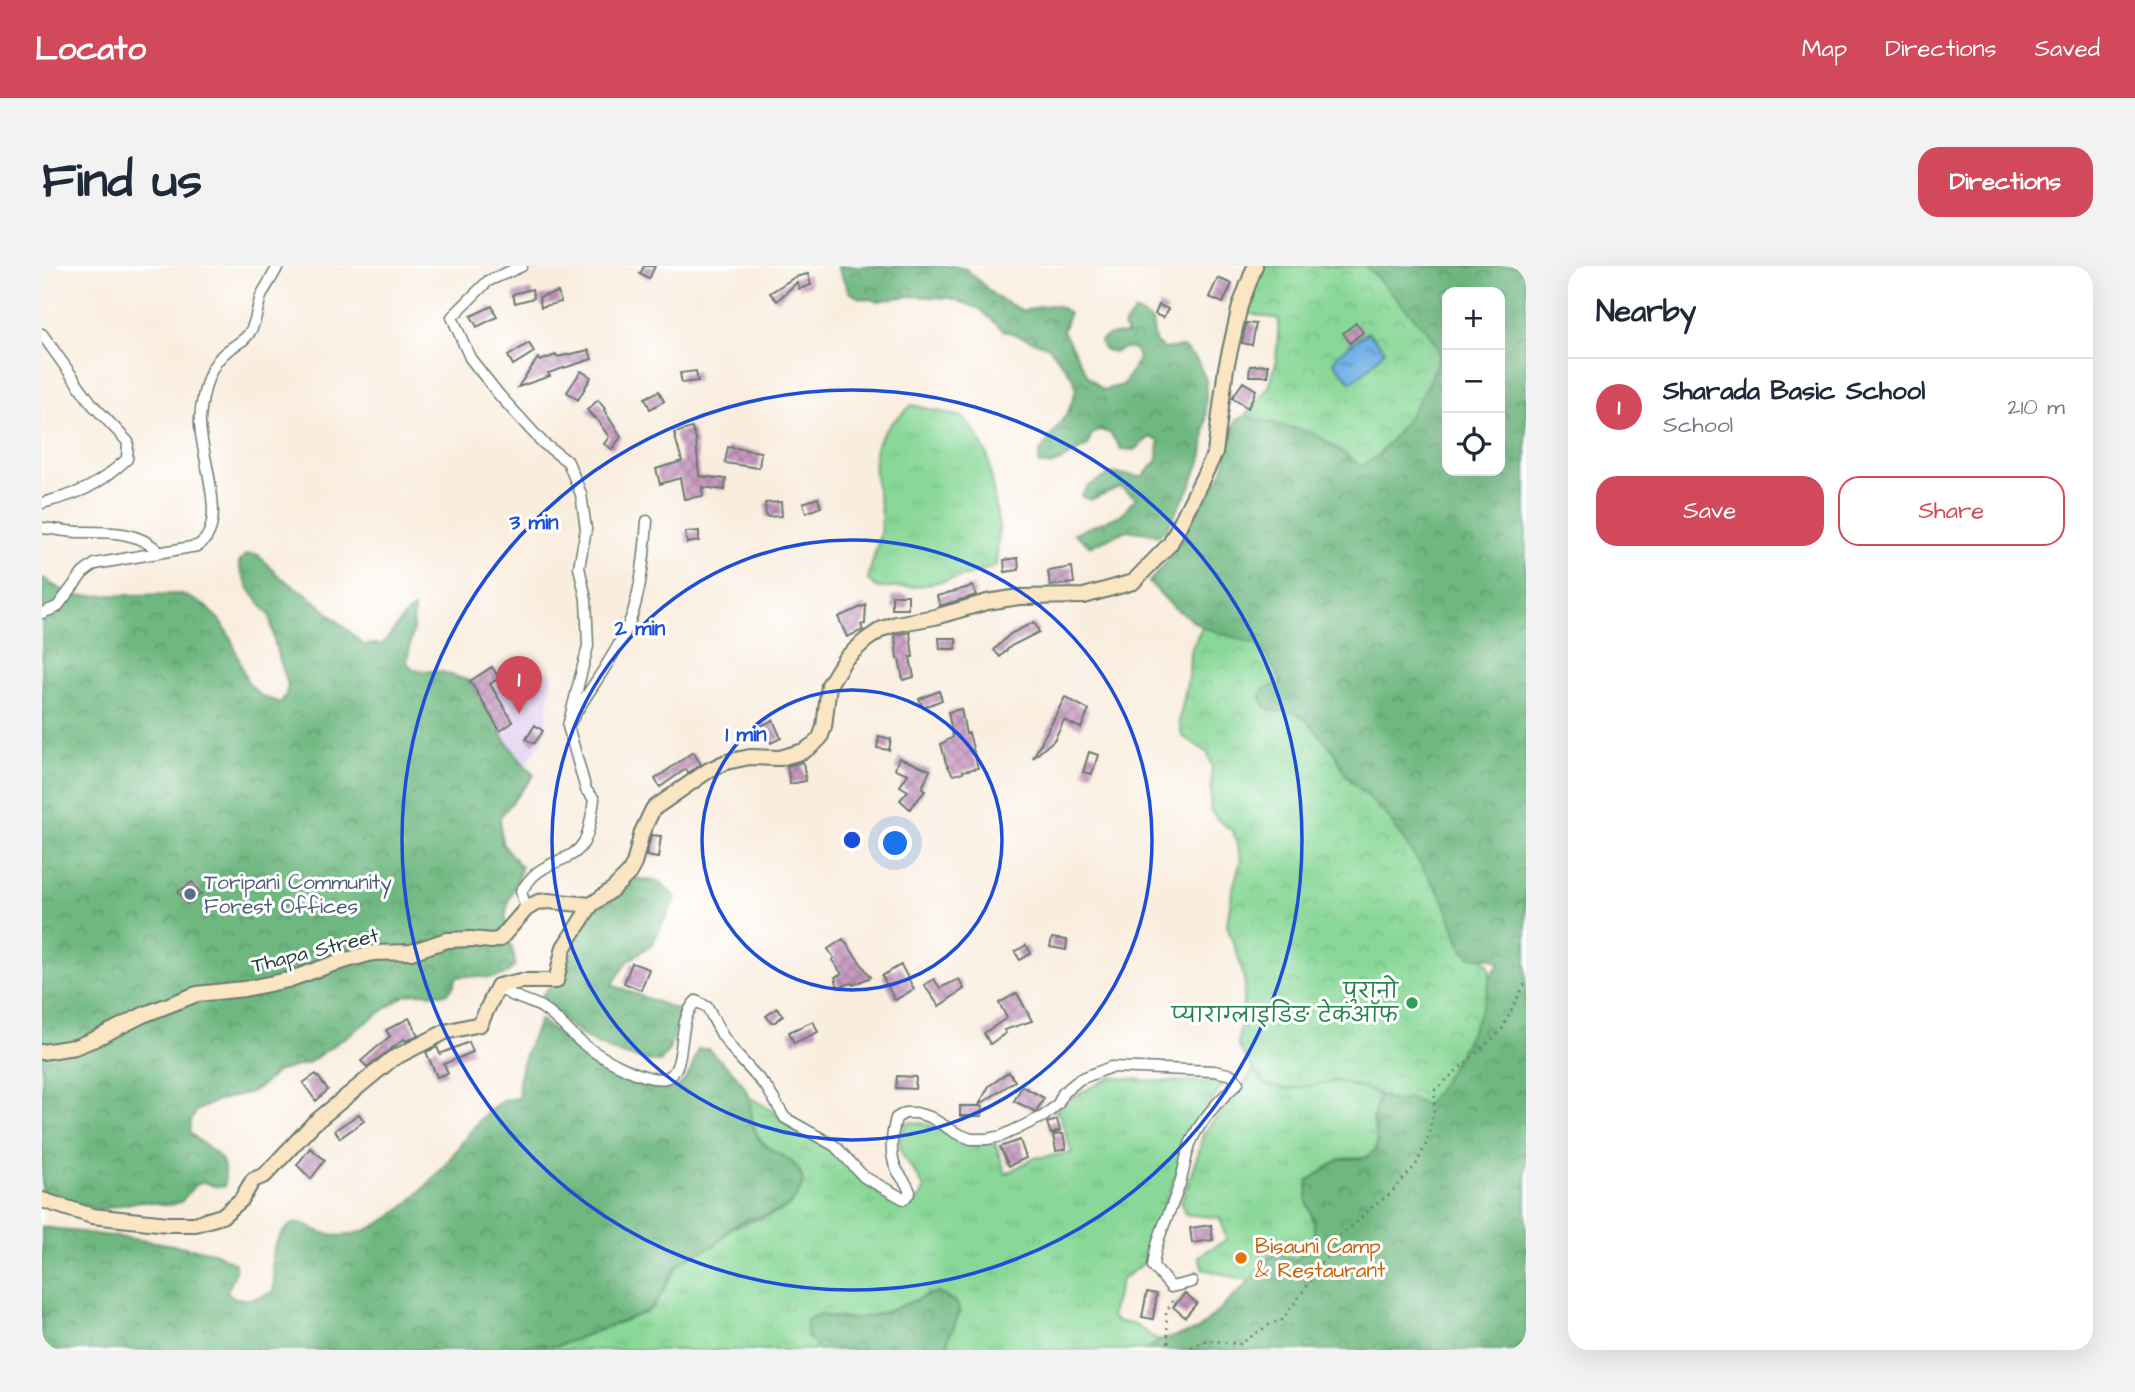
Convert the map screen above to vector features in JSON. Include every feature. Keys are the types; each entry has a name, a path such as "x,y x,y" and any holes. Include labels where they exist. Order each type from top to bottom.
{"street":[{"path":"42,613 57,607 83,573 95,564 197,546 211,533 213,515 209,474 200,435 206,387 221,356 244,340 251,330 263,292 278,266"},
{"path":"522,266 488,281 452,317 470,358 543,443 568,462 581,494 586,529 579,567 586,599 588,646 568,726 586,790 594,799 590,826 584,842 573,855 545,867 530,878 521,891 526,909 538,902 548,901 591,905"},
{"path":"498,986 521,981 555,981 564,947 591,905 629,873 648,817 662,802 709,770 726,762 750,757 780,758 804,751 814,744 820,738 824,727 826,698 835,673 845,659 882,629 936,617 987,601 1019,597 1084,596 1133,582 1170,544 1215,453 1226,368 1240,306 1255,266"},
{"path":"42,334 93,404 128,442 127,459 97,484 42,503"},
{"path":"568,726 628,627 636,601 647,521"},
{"path":"42,528 116,532 150,543 159,552"},
{"name":"Thapa Street","path":"42,1052 75,1047 197,994 244,989 288,980 372,953 411,952 447,940 492,942 500,939 526,909"},
{"path":"42,1200 92,1216 168,1224 195,1224 222,1216 241,1200 253,1180 265,1175 313,1124 392,1059 444,1032 480,1024 498,986"},
{"path":"498,986 508,995 541,1007 601,1057 650,1079 663,1079 672,1075 679,1064 682,1037 690,1007 696,1001 707,1007 722,1035 767,1088 785,1118 835,1146 864,1177 904,1199 910,1192 907,1182 897,1170 892,1152 896,1118 905,1113 930,1117 971,1139 987,1139 1002,1136 1044,1116 1058,1104 1063,1093 1080,1079 1111,1067 1214,1071 1232,1075 1238,1083 1205,1118 1191,1143 1178,1191 1155,1246 1153,1266 1171,1287 1192,1282"}],"path":[{"path":"1185,1350 1207,1340 1240,1344 1270,1324 1282,1320 1307,1286 1319,1264 1332,1253 1337,1237 1388,1196 1416,1165 1427,1142 1434,1110 1434,1090 1500,1031 1526,981"},
{"path":"1169,1350 1166,1313 1178,1285"}],"shaded area":[{"path":"492,667 553,673 544,738 525,766 470,681"}],"green space":[{"path":"837,266 953,266 966,269 996,297 1023,311 1048,305 1064,309 1069,314 1063,331 1088,376 1103,390 1123,385 1139,359 1135,349 1124,348 1115,352 1105,350 1100,341 1109,335 1128,334 1123,327 1135,311 1152,321 1155,342 1163,349 1183,347 1197,360 1206,380 1203,455 1189,489 1167,527 1159,535 1127,530 1090,546 1074,533 1121,515 1136,498 1120,487 1090,500 1081,496 1087,487 1112,473 1142,477 1158,460 1159,441 1150,437 1134,450 1121,449 1110,433 1100,430 1091,435 1088,446 1051,466 1039,464 1039,454 1069,410 1076,390 1074,379 1049,347 1003,330 980,309 951,298 908,296 878,301 858,297 849,292"},
{"path":"1262,266 1366,266 1428,332 1439,351 1431,377 1407,419 1380,453 1362,466 1316,434 1245,416 1269,387 1276,363 1279,319 1241,312"},
{"path":"1366,266 1526,266 1526,1350 1147,1350 1159,1341 1198,1330 1250,1281 1269,1258 1278,1253 1296,1261 1314,1240 1314,1222 1307,1201 1308,1181 1340,1159 1365,1158 1376,1150 1373,1118 1379,1096 1398,1102 1500,963 1492,958 1471,957 1463,951 1443,899 1347,777 1333,750 1306,720 1296,713 1266,708 1261,698 1263,689 1282,683 1172,606 1149,582 1170,558 1221,474 1236,420 1245,416 1316,434 1352,461 1379,455 1417,403 1434,371 1427,332"},
{"path":"912,405 962,417 976,433 988,457 999,528 996,566 970,575 915,587 878,588 868,580 881,522 874,461 876,450 884,432"},
{"path":"257,554 279,576 313,599 364,645 383,644 406,614 414,609 407,662 413,670 442,672 470,681 507,742 534,775 500,817 502,843 521,867 506,915 515,965 509,972 495,977 457,977 446,994 414,993 404,996 308,1063 276,1072 251,1092 216,1101 196,1111 190,1132 221,1159 225,1175 224,1187 204,1182 194,1186 181,1202 171,1205 140,1201 98,1210 42,1193 42,577 78,596 182,594 200,603 222,623 247,681 261,696 280,703 286,695 288,685 275,645 270,616 251,592 239,563 245,555"},
{"path":"1202,627 1261,646 1282,683 1263,689 1261,698 1266,708 1296,713 1306,720 1333,750 1347,777 1388,817 1443,899 1463,951 1471,957 1486,961 1490,975 1486,996 1476,1020 1449,1071 1426,1105 1407,1098 1398,1102 1367,1089 1336,1081 1289,1089 1267,1085 1253,1070 1238,1045 1245,984 1227,925 1241,860 1233,831 1210,810 1212,765 1207,752 1182,736 1179,721 1189,674 1190,651"},
{"path":"628,877 660,882 676,898 652,944 627,962 612,985 681,1011 669,1050 660,1062 612,1051 594,1042 574,1030 539,999 567,965 590,914"},
{"path":"540,1019 592,1064 614,1075 664,1090 672,1089 683,1082 698,1049 708,1049 732,1071 746,1090 756,1135 800,1172 802,1184 793,1201 777,1211 740,1223 731,1228 716,1244 687,1258 677,1267 657,1301 646,1312 557,1346 525,1345 511,1350 42,1350 42,1227 214,1252 235,1263 235,1273 227,1293 244,1299 273,1292 273,1251 288,1227 300,1224 339,1236 375,1226 395,1214 422,1190 494,1107 503,1101 519,1098 521,1067"},
{"path":"1253,1070 1267,1085 1290,1089 1336,1081 1367,1089 1379,1096 1373,1118 1376,1150 1365,1158 1340,1159 1308,1181 1307,1201 1314,1222 1314,1240 1296,1261 1278,1253 1269,1258 1250,1281 1203,1269 1199,1256 1226,1240 1220,1218 1185,1214 1181,1202 1203,1133 1236,1095"},
{"path":"1111,1077 1153,1081 1225,1082 1187,1138 1147,1261 1121,1280 1111,1316 1116,1321 1135,1325 1159,1341 1147,1350 956,1350 947,1342 956,1322 928,1294 899,1308 859,1319 829,1317 814,1350 511,1350 525,1345 557,1346 646,1312 654,1306 684,1260 719,1242 731,1228 781,1211 790,1205 791,1161 758,1137 749,1097 839,1155 879,1194 908,1206 921,1197 924,1189 901,1151 901,1133 907,1122 923,1123 972,1145 995,1143 1006,1174 1034,1158 1072,1153 1059,1114 1054,1112 1069,1099"},
{"path":"938,1293 956,1302 960,1312 947,1342 956,1350 814,1350 816,1344 807,1337 807,1320 819,1314 840,1318 871,1316"}],"water":[{"path":"1368,332 1385,350 1367,370 1351,382 1334,363 1338,354"}],"building":[{"path":"644,266 655,266 649,279 640,274"},
{"path":"808,274 811,285 799,289 797,282 777,301 770,293 795,277"},
{"path":"1218,278 1232,284 1223,303 1209,297"},
{"path":"532,289 534,298 515,303 513,294"},
{"path":"558,292 561,302 541,307 539,297"},
{"path":"1159,305 1168,309 1163,318 1155,314"},
{"path":"492,306 497,317 477,327 471,316"},
{"path":"1246,323 1256,324 1252,345 1242,343"},
{"path":"1356,323 1363,332 1350,343 1343,333"},
{"path":"529,343 534,352 513,365 508,356"},
{"path":"589,350 592,359 548,373 550,376 518,387 538,358 540,361 556,355 557,357"},
{"path":"1268,365 1268,376 1249,376 1250,366"},
{"path":"581,371 591,377 578,400 567,392"},
{"path":"696,371 698,381 682,383 680,373"},
{"path":"1243,382 1256,390 1248,408 1232,398"},
{"path":"659,391 664,401 650,409 645,398"},
{"path":"598,400 621,437 612,449 604,444 609,437 587,410"},
{"path":"692,428 696,440 699,476 726,479 725,490 702,487 703,496 684,499 680,478 660,484 656,469 682,461 674,433"},
{"path":"728,447 761,452 759,468 725,463"},
{"path":"818,498 821,507 806,513 803,503"},
{"path":"781,502 782,516 766,517 765,503"},
{"path":"699,531 699,541 687,543 685,532"},
{"path":"1018,558 1019,570 1005,572 1004,560"},
{"path":"1072,567 1074,583 1050,586 1048,571"},
{"path":"973,586 976,595 940,606 937,596"},
{"path":"892,595 908,595 908,609 892,609"},
{"path":"866,605 865,624 861,625 863,630 847,637 838,617"},
{"path":"1034,622 1039,632 1011,646 1000,657 994,650 1010,634"},
{"path":"910,632 913,657 910,657 914,677 903,680 897,659 895,635"},
{"path":"939,638 956,638 956,649 940,649"},
{"path":"492,667 499,678 490,684 513,722 500,731 470,681"},
{"path":"939,691 942,700 923,708 919,699"},
{"path":"1065,697 1089,710 1081,728 1064,720 1054,740 1033,758"},
{"path":"961,709 966,734 969,733 978,768 953,775 946,763 941,744 953,737 948,712"},
{"path":"773,720 781,738 771,743 762,725"},
{"path":"535,725 543,731 534,744 526,739"},
{"path":"879,736 891,739 889,750 877,748"},
{"path":"693,752 701,764 688,773 686,769 660,787 655,779"},
{"path":"1089,752 1098,755 1092,774 1083,772"},
{"path":"899,758 930,770 922,788 925,791 910,809 900,800 908,791 900,786 908,774 895,769"},
{"path":"803,762 806,781 790,784 787,766"},
{"path":"651,835 661,836 658,858 646,856"},
{"path":"192,882 201,894 187,904 178,892"},
{"path":"1052,938 1067,940 1066,950 1050,947"},
{"path":"843,939 871,977 853,985 852,983 838,987 835,977 842,974 828,949"},
{"path":"1026,945 1031,953 1020,960 1015,952"},
{"path":"632,963 649,969 641,990 624,983"},
{"path":"901,965 914,989 895,1000 882,976"},
{"path":"934,979 940,988 959,979 964,989 939,1006 924,985"},
{"path":"1017,993 1032,1021 1004,1030 1006,1033 990,1044 984,1033 1007,1018 999,1003"},
{"path":"777,1008 783,1016 771,1022 766,1016"},
{"path":"409,1018 418,1035 406,1041 404,1039 367,1067 361,1061 390,1036 386,1030"},
{"path":"813,1021 818,1032 794,1043 789,1032"},
{"path":"469,1042 473,1052 444,1064 448,1073 437,1077 426,1052 437,1047 440,1054"},
{"path":"1009,1072 1015,1081 979,1105 989,1086"},
{"path":"316,1074 328,1090 316,1101 303,1083"},
{"path":"897,1076 916,1077 915,1089 896,1088"},
{"path":"1022,1086 1044,1098 1036,1112 1014,1101"},
{"path":"960,1106 982,1106 982,1116 960,1116"},
{"path":"359,1114 364,1121 340,1138 335,1130"},
{"path":"1057,1120 1060,1131 1051,1134 1047,1123"},
{"path":"1063,1134 1066,1149 1056,1151 1053,1135"},
{"path":"1020,1140 1026,1158 1009,1166 1000,1147"},
{"path":"310,1148 325,1160 311,1179 297,1165"},
{"path":"1211,1225 1213,1240 1192,1243 1190,1228"},
{"path":"1147,1292 1157,1294 1153,1319 1142,1317"},
{"path":"1185,1293 1197,1303 1185,1317 1173,1307"}],"place":[{"name":"Sharada Basic School","path":"519,714"},
{"name":"Toripani Community Forest Offices","path":"190,894"},
{"name":"पुरानो प्याराग्लाइडिङ टेकऑफ","path":"1412,1003"},
{"name":"Bisauni Camp & Restaurant","path":"1241,1258"}]}
